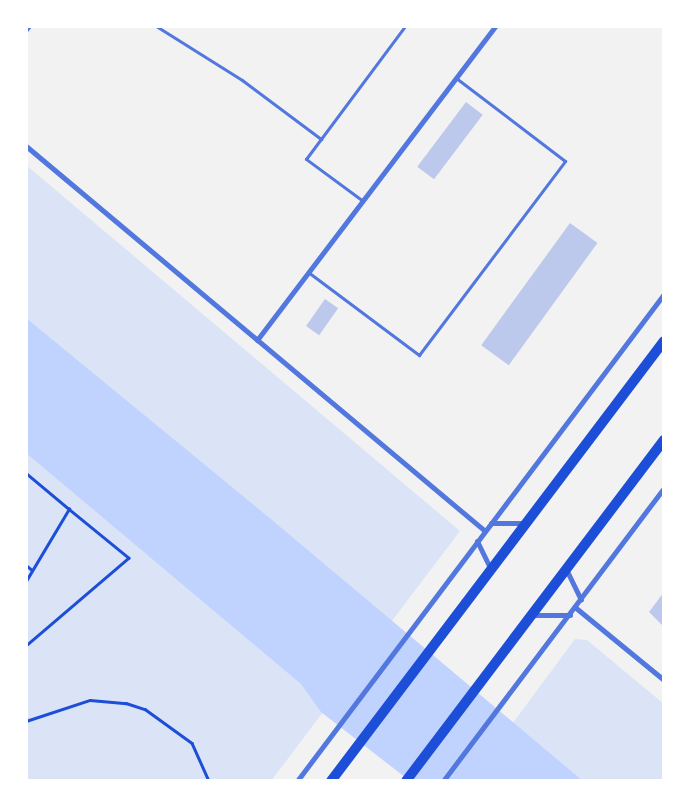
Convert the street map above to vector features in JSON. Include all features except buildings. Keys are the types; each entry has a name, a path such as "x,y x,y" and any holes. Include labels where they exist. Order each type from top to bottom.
{"main road":[{"path":"331,781 664,341"},
{"path":"406,781 664,440"}],"street":[{"path":"257,340 495,26"},
{"path":"26,146 485,531"},
{"path":"297,781 664,294"},
{"path":"443,781 576,608 664,488"},
{"path":"492,523 526,523"},
{"path":"478,541 491,570"},
{"path":"566,569 581,600"},
{"path":"576,608 664,680"},
{"path":"531,615 570,615"}],"lane":[{"path":"26,31 30,26"},
{"path":"156,26 242,80 321,139"},
{"path":"363,201 306,159 405,26"},
{"path":"308,272 419,355 565,161 456,78"}],"path":[{"path":"26,473 129,558 26,646"},
{"path":"26,581 69,509"},
{"path":"26,565 32,570"},
{"path":"26,721 90,700 126,703 152,714 192,743 209,781"}],"shaded area":[{"path":"26,165 460,531 271,781 26,781"},
{"path":"575,639 587,640 664,704 664,781 470,781"}],"water":[{"path":"26,318 272,520 583,781 410,781 321,712 301,684 26,453"}]}
